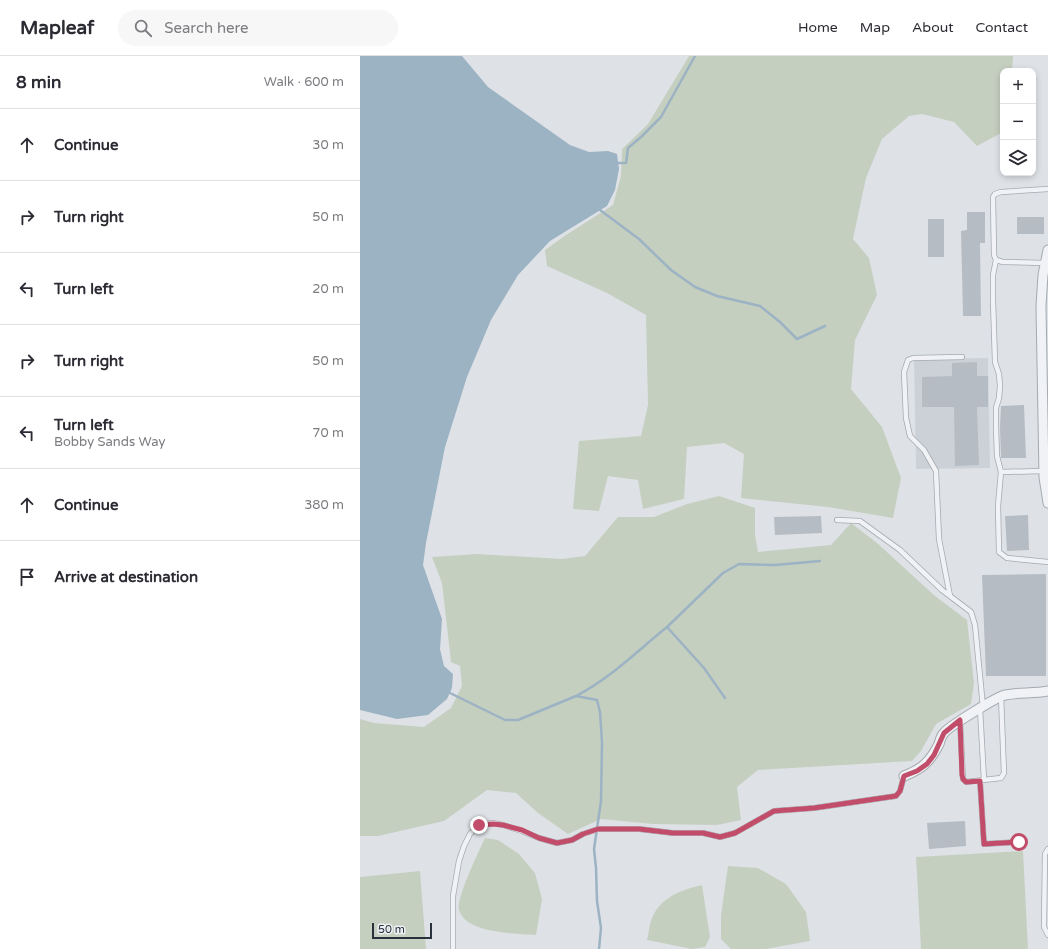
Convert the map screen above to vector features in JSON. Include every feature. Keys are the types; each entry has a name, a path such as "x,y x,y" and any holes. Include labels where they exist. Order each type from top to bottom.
{"street":[{"path":"1048,250 1045,263 1041,306 1044,471 1045,491 1048,503"},
{"path":"904,776 917,771 927,764 934,755 944,733 960,720 1001,696 1048,691"}],"lane":[{"path":"1048,189 1001,192 995,194 993,198 994,255 996,260 993,275 995,362 999,374 1000,386 1000,398 996,408 996,456 1001,472 998,506 999,552 1007,558 1048,562"},
{"path":"996,260 1003,262 1045,263"},
{"path":"950,596 939,539 936,471 924,450 910,436 906,418 904,372 908,360 913,358 962,357"},
{"path":"1001,472 1044,471"},
{"path":"837,520 860,521 900,550 950,596 971,612 975,626 981,708 984,844 1019,842"},
{"path":"960,720 963,779 966,782 1001,778 1004,773 1001,696"},
{"path":"453,949 453,896 459,861 470,834 479,825 503,825 522,830 539,838 557,843 572,840 583,834 598,829 639,829 673,833 703,833 720,837 735,833 774,811 814,808 896,796 900,791 904,776"},
{"path":"1048,848 1044,854 1044,927 1046,934 1048,935"}],"shaded area":[{"path":"988,358 990,468 916,469 914,359"}],"green space":[{"path":"689,56 1013,56 1012,68 1000,68 1000,134 977,146 954,122 922,114 909,116 882,139 866,178 853,239 869,258 877,295 855,340 851,389 882,427 901,478 893,518 828,507 741,498 744,454 724,443 687,447 684,499 643,509 638,480 608,476 599,511 573,509 579,441 641,436 648,405 646,315 607,293 547,266 545,250 613,205 621,176 622,149 648,124"},
{"path":"719,496 755,508 755,535 758,552 831,545 851,523 877,543 935,596 967,620 974,683 971,704 936,724 921,751 912,761 758,770 737,787 741,820 717,825 653,824 601,819 568,834 538,813 516,793 487,790 444,821 378,836 360,836 360,719 374,723 424,727 451,708 462,686 460,666 451,662 442,583 432,557 477,554 562,559 585,556 618,517 654,517 687,504"},
{"path":"485,838 498,840 519,854 535,873 542,899 536,935 493,931 471,924 463,918 459,910 459,904 464,885"},
{"path":"1023,851 1028,949 921,949 916,857"},
{"path":"728,866 758,868 786,884 806,912 810,941 766,949 731,949 721,939 721,915"},
{"path":"420,871 426,949 360,949 360,877"},
{"path":"702,885 710,937 705,947 692,949 647,940 652,918 666,900 679,892"}],"water":[{"path":"360,56 462,56 488,87 570,145 589,152 608,151 617,154 619,169 615,190 607,206 550,241 518,275 491,320 467,377 445,447 423,565 442,619 440,649 444,666 453,674 452,688 447,699 428,715 397,719 360,710"}],"building":[{"path":"967,212 985,212 985,243 980,243 981,316 963,316 961,231 967,230"},
{"path":"1017,217 1044,217 1044,234 1017,234"},
{"path":"928,219 944,219 944,257 928,257"},
{"path":"977,362 977,376 988,376 988,407 977,407 979,465 955,466 954,407 922,407 922,377 952,376 952,363"},
{"path":"1024,405 1026,458 1001,458 1001,406"},
{"path":"1028,515 1029,550 1007,551 1005,516"},
{"path":"821,516 822,533 775,535 774,517"},
{"path":"1046,574 1046,676 986,676 982,575"},
{"path":"965,821 966,846 929,849 927,823"}],"waterway":[{"path":"618,163 626,163 628,148 661,117 695,56"},
{"path":"600,210 639,239 671,270 695,287 717,296 760,306 780,322 797,339 825,326"},
{"path":"667,627 723,573 739,564 775,565 820,561"},
{"path":"576,696 612,673 667,627 704,668 725,698"},
{"path":"450,693 505,720 518,720 576,696 597,700 600,712 602,743 601,801 594,849 597,901 601,928 599,949"}],"route":[{"path":"479,825 503,825 522,830 539,838 557,843 572,840 583,834 598,829 617,828 673,833 703,833 720,837 735,833 774,811 814,808 896,796 900,791 904,776 917,771 927,764 934,755 944,733 960,720 962,775 966,782 980,781 984,844 1019,842"}]}
